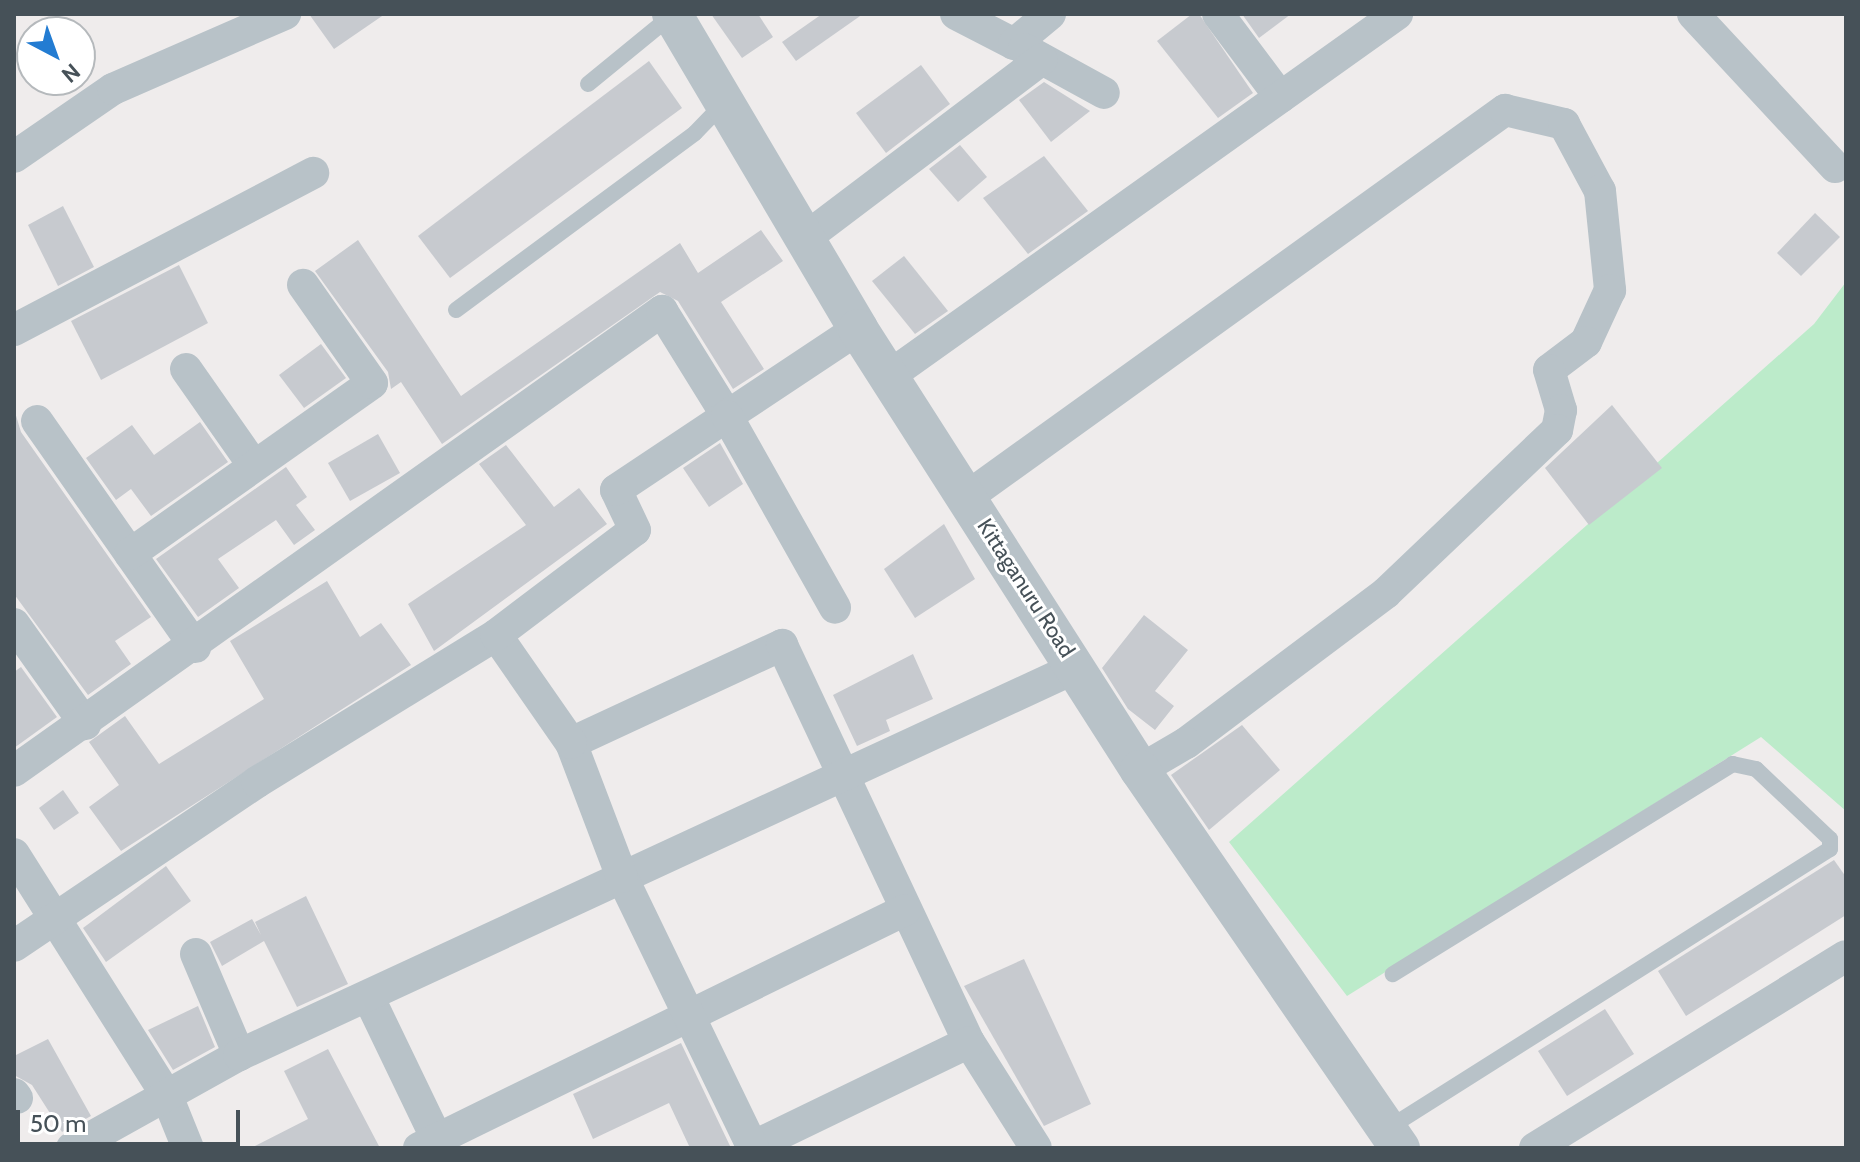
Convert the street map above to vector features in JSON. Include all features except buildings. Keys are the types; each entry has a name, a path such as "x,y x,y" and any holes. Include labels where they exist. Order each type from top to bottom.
{"street":[{"path":"14,157 113,89 285,14"},
{"name":"Kittaganuru Road","path":"672,14 858,329 1077,667 1140,770 1394,1138"},
{"path":"956,14 1104,93"},
{"path":"1014,44 1050,14"},
{"path":"1218,14 1280,97"},
{"path":"889,376 1397,14"},
{"path":"1693,14 1835,167"},
{"path":"804,239 1042,59"},
{"path":"967,497 1505,110 1564,124 1600,191 1610,290 1586,342 1549,370 1561,410 1557,430 1386,593 1186,743 1140,770"},
{"path":"14,330 313,173"},
{"path":"130,554 372,383 303,285"},
{"path":"14,771 195,647 662,311 727,416 835,608"},
{"path":"14,946 257,782 496,635 635,530 616,490 858,329"},
{"path":"186,369 254,466"},
{"path":"37,421 195,647"},
{"path":"14,624 85,724"},
{"path":"496,635 571,743 622,877 752,1148 969,1042"},
{"path":"571,743 782,645 839,775 969,1042 1036,1148"},
{"path":"72,1148 239,1055 1077,667"},
{"path":"14,854 167,1096 188,1148"},
{"path":"368,996 432,1145 905,910"},
{"path":"196,954 239,1055"},
{"path":"1535,1148 1846,956"}],"lane":[{"path":"588,84 672,14"},
{"path":"456,310 695,133 724,103"},
{"path":"1393,974 1733,764 1756,769 1830,839 1830,849 1394,1138"}],"green space":[{"path":"1846,282 1846,811 1761,737 1347,996 1229,842 1814,324"}]}
